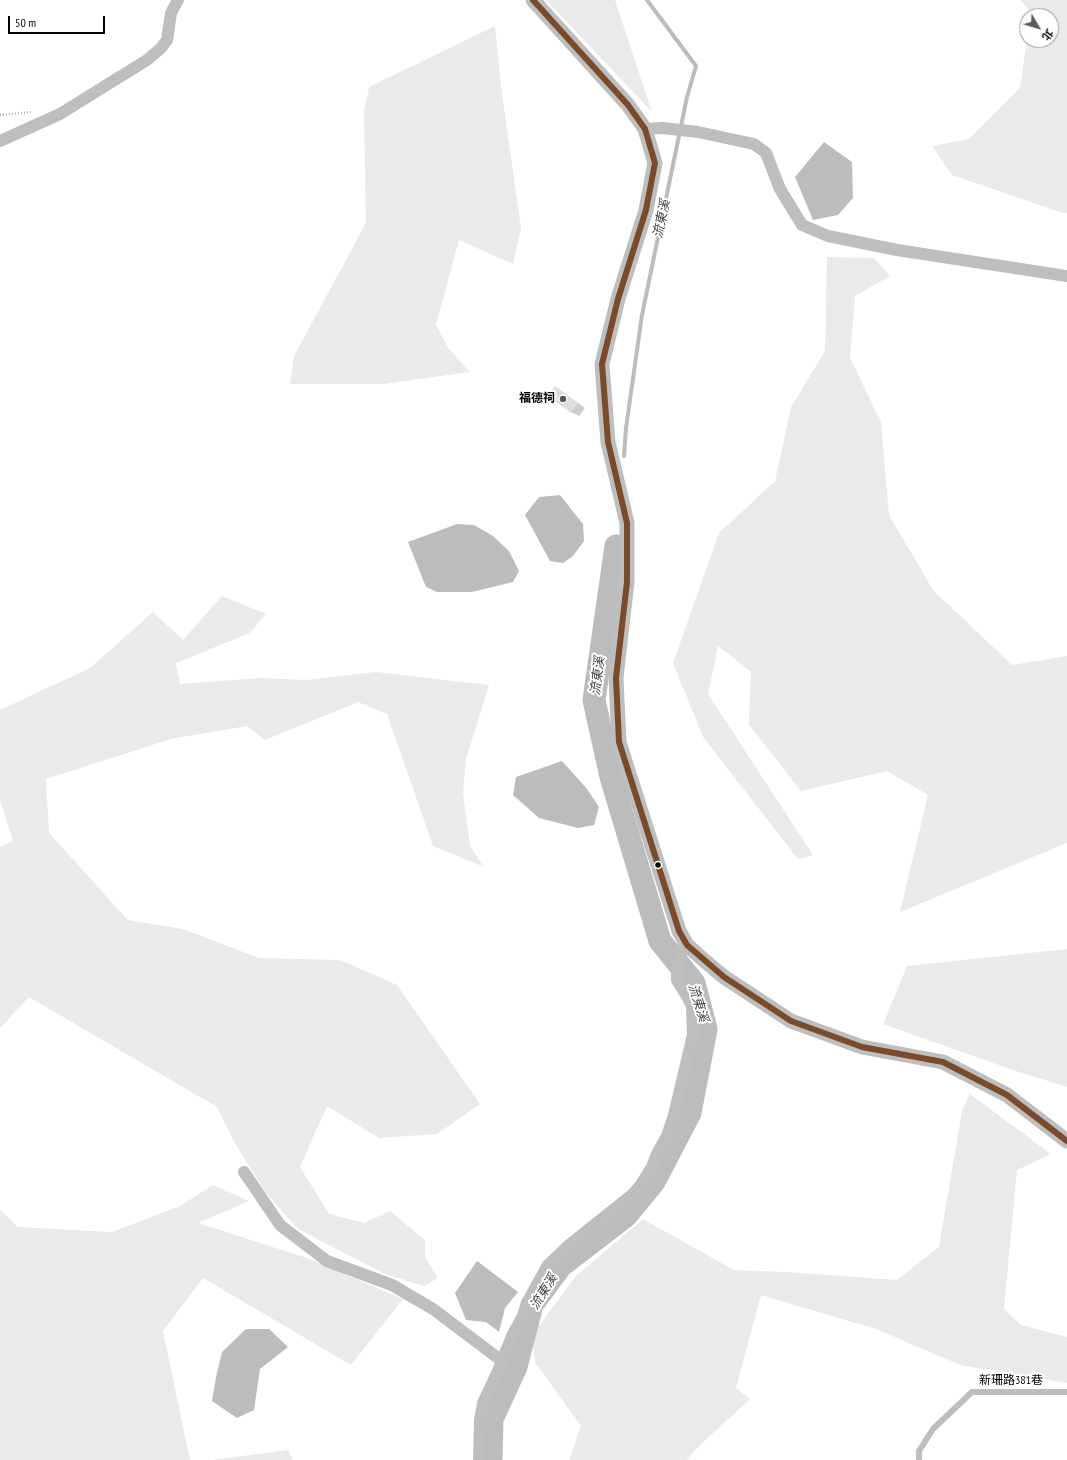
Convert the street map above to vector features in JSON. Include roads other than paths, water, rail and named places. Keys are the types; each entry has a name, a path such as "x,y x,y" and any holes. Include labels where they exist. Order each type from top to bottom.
{"street":[{"path":"0,141 60,114 147,60 161,48 167,40 171,13 178,0"},
{"path":"479,1460 480,1420 483,1403 512,1336 523,1316 527,1303 548,1265 568,1246 632,1196 652,1167 667,1136 674,1115 693,1035 692,1006 677,980 677,970 684,949 619,742 617,713 616,678 627,582 627,523 608,442 602,364 618,299 646,210 655,163 645,129 628,105 533,0"},
{"path":"645,129 663,128 698,132 754,144 766,154 780,189 802,225 828,236 897,250 1067,276"},
{"path":"684,949 706,962 724,976 791,1021 862,1047 943,1062 1007,1095 1067,1141"},
{"path":"244,1172 280,1226 327,1261 392,1285 433,1309 502,1361"}],"lane":[{"name":"新珊路381巷","path":"919,1460 919,1451 933,1429 972,1392 1067,1392"}],"waterway":[{"name":"流東溪","path":"624,456 626,428 642,315 687,97 696,66 647,0"},
{"name":"流東溪","path":"491,1460 492,1419 516,1367 532,1305 561,1266 626,1216 654,1182 690,1113 706,1029 694,983 660,941 611,777 594,700 616,546"}],"place":[{"name":"福德祠","path":"563,399"}]}
